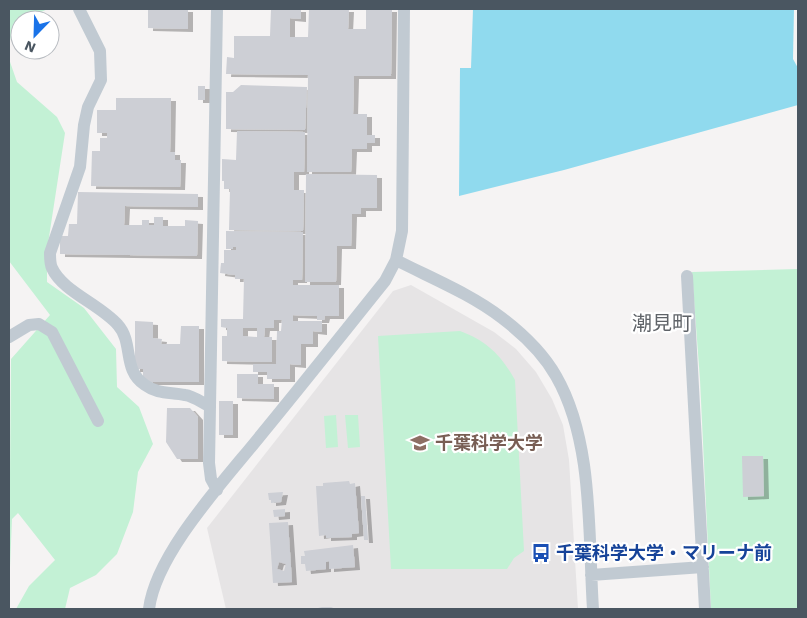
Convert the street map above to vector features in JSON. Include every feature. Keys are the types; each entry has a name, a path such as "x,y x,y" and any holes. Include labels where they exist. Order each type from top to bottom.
{"street":[{"path":"79,9 100,51 102,80 88,107 84,125 80,167 50,253 52,268 62,282 100,308 119,325 127,339 132,373 145,386 164,394 186,395 209,406"},
{"path":"217,9 209,406 209,463 211,478 217,490"},
{"path":"148,609 155,582 167,556 217,490 385,281 396,260 402,231 404,9"},
{"path":"396,260 502,317 533,344 556,376 577,425 583,459 593,609"},
{"path":"686,276 705,609"},
{"path":"9,337 29,325 39,324 52,332 98,420"},
{"path":"591,575 702,567"}],"shaded area":[{"name":"千葉科学大学","path":"411,285 494,332 516,349 536,372 552,399 563,425 569,460 578,609 226,609 207,528 393,291"}],"green space":[{"path":"9,9 48,9 10,10 9,44"},
{"path":"9,59 17,82 57,117 65,133 47,250 47,282 84,308 116,349 117,387 139,407 153,444 138,472 133,512 117,554 96,575 70,588 65,609 16,609 29,586 55,560 18,513 12,519 9,591 11,359 50,315 9,261"},
{"path":"798,269 798,609 711,609 700,380 692,272"},
{"path":"460,331 486,344 499,356 515,380 524,551 514,558 507,569 391,569 378,336"},
{"path":"336,415 338,447 326,448 324,416"},
{"path":"345,415 358,415 360,447 348,448"}],"water":[{"path":"473,9 798,9 798,105 564,170 459,196 460,68 471,68"}],"pier":[{"path":"794,9 798,9 798,68 793,59"}],"building":[{"path":"148,9 188,9 188,29 148,28"},
{"path":"271,9 301,9 301,19 290,18 290,37 308,37 309,9 349,9 348,29 366,29 366,9 392,9 391,76 354,76 353,114 367,114 367,135 375,135 375,143 367,143 367,149 352,149 351,172 307,172 308,75 226,74 227,57 234,58 234,36 270,36"},
{"path":"241,85 307,87 305,130 226,129 226,92 233,92"},
{"path":"198,86 205,86 205,100 198,100"},
{"path":"116,98 171,98 170,152 175,152 175,160 181,160 180,187 91,186 92,151 100,151 100,138 107,138 107,133 97,133 97,110 116,110"},
{"path":"237,131 305,132 304,172 294,172 294,190 304,190 303,231 229,230 230,189 224,189 222,159 236,160"},
{"path":"306,174 377,175 377,208 361,208 361,214 352,214 351,246 337,246 336,282 305,282"},
{"path":"78,192 198,194 198,207 125,206 124,225 142,225 142,220 149,220 149,225 154,225 154,217 163,217 163,226 185,226 185,220 198,221 197,256 60,254 60,236 68,236 69,224 77,224"},
{"path":"226,231 303,232 302,280 293,280 293,285 339,285 339,316 325,316 324,320 317,320 317,316 293,315 293,321 322,321 322,332 313,331 313,344 301,344 301,365 290,364 290,379 267,379 267,372 253,372 253,364 276,364 277,331 281,331 282,320 274,320 274,328 265,328 264,337 272,337 272,362 222,361 222,336 227,336 227,328 221,327 221,319 243,319 244,279 235,279 235,275 220,273 221,263 224,263 224,250 236,250 236,247 226,249","holes":["243,328 257,328 257,337 243,336"]},
{"path":"135,321 153,322 153,338 162,339 161,344 180,344 181,326 199,326 199,382 153,382 153,386 143,382 143,369 135,369"},
{"path":"237,374 258,374 258,384 274,384 274,399 237,398"},
{"path":"219,401 233,401 233,435 219,435"},
{"path":"167,408 190,408 198,417 198,459 177,459 166,442"},
{"path":"742,456 763,456 764,496 743,497"},
{"path":"349,481 350,484 355,483 359,533 352,534 352,537 326,538 326,535 319,536 316,486 323,486 323,483"},
{"path":"283,492 281,502 271,503 268,493"},
{"path":"361,496 365,496 368,540 364,540"},
{"path":"285,509 285,516 274,517 273,510"},
{"path":"288,522 292,582 273,583 269,523","holes":["279,562 286,564 284,571 277,569"]},
{"path":"353,545 355,567 329,569 329,561 326,562 326,569 306,571 305,564 301,564 301,556 305,556 304,551"},
{"path":"331,607 336,609 314,609"}],"place":[{"name":"千葉科学大学","path":"420,443"},
{"name":"千葉科学大学・マリーナ前","path":"541,553"}],"district":[{"name":"潮見町","path":"662,323"}]}
